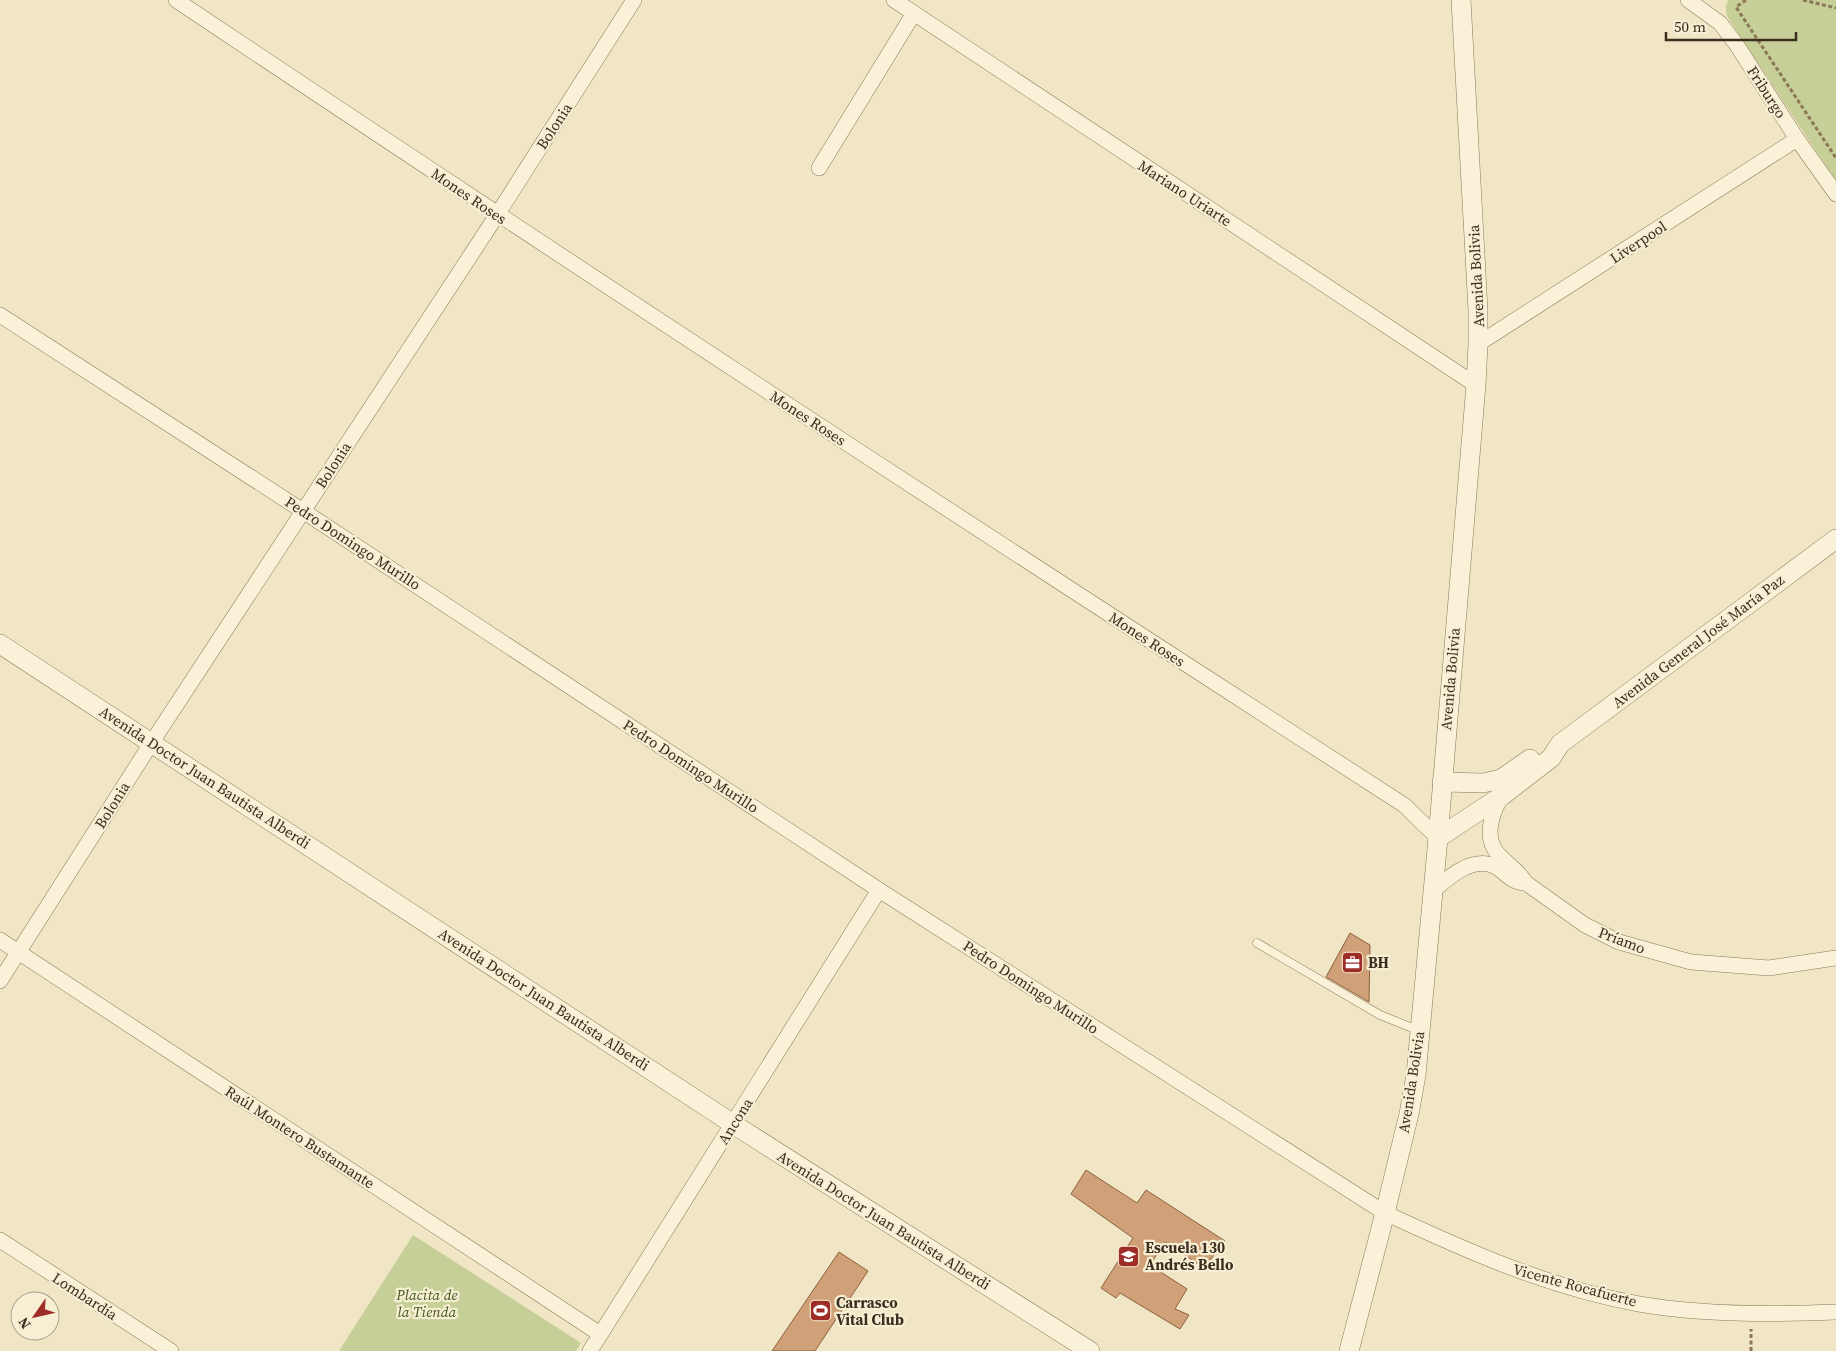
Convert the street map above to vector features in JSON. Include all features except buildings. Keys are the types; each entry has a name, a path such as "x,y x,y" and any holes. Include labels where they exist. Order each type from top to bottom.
{"street":[{"name":"Mones Roses","path":"176,0 497,215 1047,575 1404,805 1438,838"},
{"name":"Bolonia","path":"0,981 152,742 497,215 634,0"},
{"name":"Mariano Uriarte","path":"894,0 1476,385"},
{"name":"Avenida Bolivia","path":"1349,1351 1409,1114 1416,1074 1476,385 1478,344 1476,274 1461,0"},
{"name":"Friburgo","path":"1688,0 1707,4 1736,44 1797,139 1836,194"},
{"path":"818,168 914,13"},
{"name":"Liverpool","path":"1478,344 1797,139"},
{"name":"Pedro Domingo Murillo","path":"0,315 304,511 880,890 1385,1213"},
{"name":"Avenida General José María Paz","path":"1442,782 1483,783 1501,779 1544,749 1560,744 1836,539"},
{"name":"Avenida Doctor Juan Bautista Alberdi","path":"0,644 733,1124 1090,1351"},
{"name":"Avenida General José María Paz","path":"1438,838 1503,795 1551,758 1560,744"},
{"path":"1503,795 1497,804 1491,820 1491,840 1497,853 1521,874 1526,883"},
{"name":"Príamo","path":"1433,892 1456,872 1467,867 1492,865 1517,883 1526,883 1585,925 1619,942 1691,962 1769,968 1836,958"},
{"name":"Ancona","path":"590,1351 880,890"},
{"name":"Raúl Montero Bustamante","path":"0,940 600,1334"},
{"name":"Vicente Rocafuerte","path":"1385,1213 1506,1267 1592,1293 1639,1304 1753,1313 1796,1314 1836,1312"},
{"name":"Lombardía","path":"0,1240 171,1351"}],"lane":[{"path":"1257,943 1380,1015 1420,1031"}],"path":[{"path":"1746,0 1736,7 1836,158"},
{"path":"1803,0 1836,8"},
{"path":"1751,1351 1753,1313"}],"green space":[{"path":"1729,0 1836,0 1836,181 1728,18 1726,7"},
{"name":"Placita de la Tienda","path":"413,1235 581,1343 576,1351 339,1351"}],"place":[{"name":"BH","path":"1352,962"},
{"name":"Escuela 130 Andrés Bello","path":"1129,1256"},
{"name":"Carrasco Vital Club","path":"820,1311"}]}
